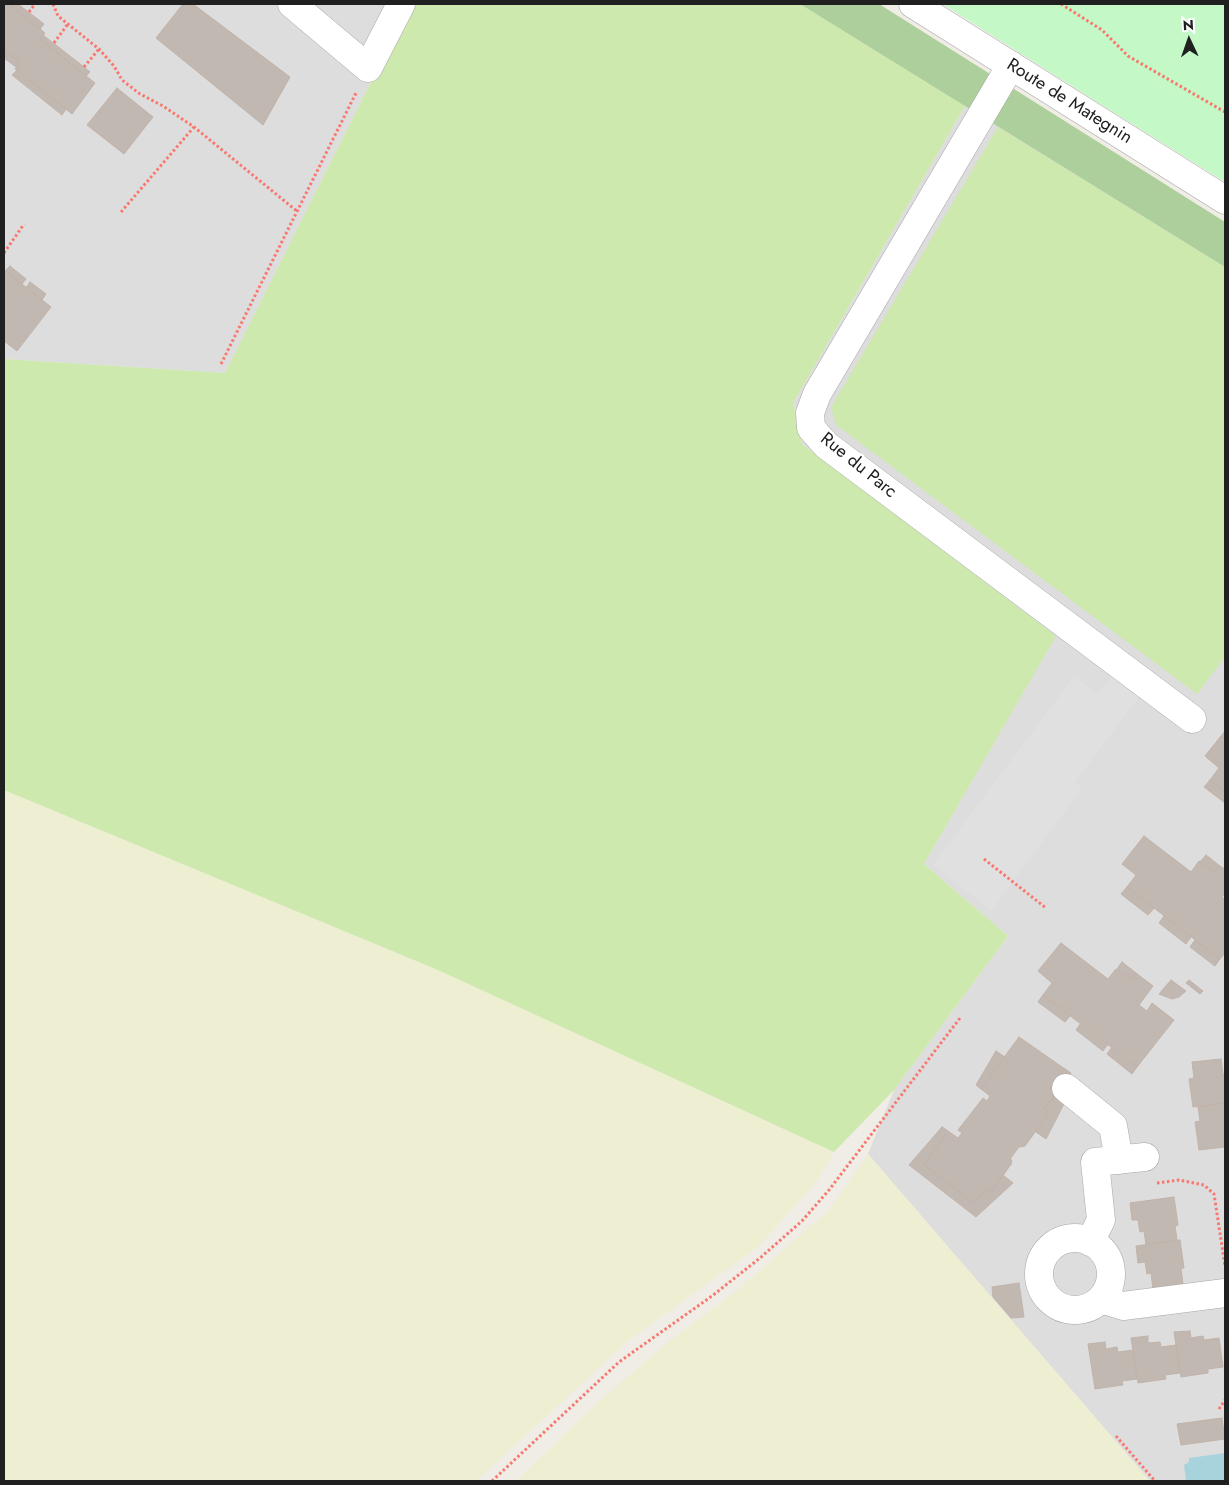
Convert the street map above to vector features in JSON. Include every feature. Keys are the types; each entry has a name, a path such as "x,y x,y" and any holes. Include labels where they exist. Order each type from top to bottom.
{"street":[{"path":"292,4 368,68 401,4"},
{"name":"Route de Mategnin","path":"913,4 1225,200"},
{"name":"Rue du Parc","path":"1011,64 817,394 810,413 811,428 826,445 1192,719"},
{"path":"1066,1088 1113,1126 1132,1158 1095,1162 1100,1220 1090,1242"},
{"path":"1079,1238 1090,1242 1102,1250 1109,1261 1112,1274 1109,1287 1102,1299 1092,1306 1080,1310 1068,1309 1057,1305 1048,1297 1042,1287 1039,1275 1041,1263 1047,1252 1055,1244 1066,1239 1079,1238"},
{"path":"1102,1299 1123,1306 1225,1293"}],"path":[{"path":"29,12 35,4"},
{"path":"53,4 58,16 99,49 114,66 122,80 140,94 163,106 194,127 298,212"},
{"path":"1061,4 1102,30 1128,56 1225,112"},
{"path":"54,43 67,25"},
{"path":"84,67 99,49"},
{"path":"221,364 368,68"},
{"path":"121,212 194,127"},
{"path":"4,253 24,224"},
{"path":"984,859 1046,908"},
{"path":"492,1481 619,1362 712,1296 760,1258 802,1221 829,1190 960,1018"},
{"path":"1132,1158 1156,1183 1179,1180 1204,1185 1214,1194 1225,1270"},
{"path":"1219,1409 1225,1400"},
{"path":"1116,1436 1155,1481"}],"shaded area":[{"path":"4,4 410,4 225,373 4,359"},
{"path":"965,106 1225,267 1225,1481 1150,1481 868,1154 894,1090 1008,936 924,864 1055,636 802,444 793,403"},
{"path":"1112,675 1139,697 1075,782 1082,789 991,911 933,865 1074,676 1098,694"}],"green space":[{"path":"410,4 800,4 965,106 793,403 802,444 1056,636 924,864 1008,936 894,1090 834,1152 438,970 4,790 4,359 225,373"},
{"path":"800,4 879,4 1225,222 1225,267"},
{"path":"943,4 1225,4 1225,182 1086,95"},
{"path":"998,127 1225,267 1225,657 1197,694 836,425 831,407"},
{"path":"4,790 438,970 834,1152 816,1182 758,1247 629,1340 476,1481 4,1481"},
{"path":"868,1154 1150,1481 516,1481 595,1405 667,1343 734,1293 829,1210"}],"water":[{"path":"1225,1453 1225,1481 1186,1481 1184,1465 1189,1462 1189,1458"}],"building":[{"path":"4,4 9,4 45,33 40,39 95,83 72,114 15,69 20,62 4,49"},
{"path":"9,4 18,4 44,24 40,29"},
{"path":"183,4 193,4 290,77 263,125 156,38"},
{"path":"43,35 90,72 86,76 40,39"},
{"path":"4,49 20,62 16,67 4,58"},
{"path":"17,70 66,109 62,115 12,75"},
{"path":"117,88 153,117 124,154 87,125"},
{"path":"10,266 26,279 22,284 5,271"},
{"path":"4,270 51,307 17,351 4,341"},
{"path":"30,282 46,294 42,300 26,288"},
{"path":"1225,731 1225,792 1210,780 1219,768 1205,756"},
{"path":"1210,780 1225,792 1225,803 1204,787"},
{"path":"1144,836 1191,872 1199,861 1214,872 1220,866 1225,869 1225,893 1222,897 1225,900 1225,953 1220,959 1127,887 1136,875 1122,864"},
{"path":"1206,855 1220,866 1214,872 1200,862"},
{"path":"1127,887 1154,908 1148,915 1121,894"},
{"path":"1164,916 1191,937 1186,944 1159,923"},
{"path":"1195,940 1220,959 1215,966 1190,947"},
{"path":"1061,943 1108,979 1116,969 1131,980 1136,973 1153,986 1139,1005 1147,1011 1152,1003 1174,1020 1137,1067 1043,995 1052,983 1038,971"},
{"path":"1122,962 1136,973 1131,980 1117,969"},
{"path":"1171,980 1186,991 1179,997 1172,999 1159,994"},
{"path":"1189,980 1203,991 1200,994 1186,983"},
{"path":"1043,995 1070,1016 1065,1022 1038,1002"},
{"path":"1081,1023 1108,1044 1103,1051 1076,1030"},
{"path":"1019,1037 1065,1069 1050,1089 1057,1093 1044,1109 1049,1113 1025,1146 1019,1147 1010,1159 1012,1163 990,1193 985,1189 974,1203 924,1165 948,1131 958,1138 962,1133 958,1130 983,1098 987,1101 990,1096 981,1089"},
{"path":"1112,1047 1137,1067 1132,1074 1107,1054"},
{"path":"996,1051 1005,1057 981,1089 976,1085"},
{"path":"1221,1059 1223,1074 1225,1074 1225,1103 1193,1107 1189,1079 1194,1078 1192,1062"},
{"path":"1065,1069 1071,1073 1057,1093 1050,1089"},
{"path":"1057,1093 1066,1100 1046,1139 1036,1132 1049,1113 1044,1109"},
{"path":"1225,1103 1225,1147 1199,1150 1195,1122 1200,1121 1198,1107"},
{"path":"942,1127 948,1131 924,1165 974,1203 985,1189 990,1193 1003,1175 1013,1183 976,1217 909,1165"},
{"path":"1174,1197 1178,1225 1175,1226 1177,1240 1146,1245 1144,1231 1140,1232 1138,1220 1132,1220 1130,1203"},
{"path":"1180,1240 1184,1268 1181,1268 1183,1285 1153,1289 1151,1273 1147,1274 1145,1262 1138,1263 1136,1246"},
{"path":"1019,1283 1024,1317 1011,1318 993,1297 992,1287"},
{"path":"1190,1331 1191,1338 1203,1336 1204,1340 1219,1338 1223,1367 1208,1369 1208,1373 1181,1377 1174,1332"},
{"path":"1148,1336 1148,1343 1160,1342 1161,1347 1176,1345 1180,1373 1165,1375 1166,1379 1138,1383 1131,1338"},
{"path":"1105,1342 1106,1349 1117,1347 1118,1352 1133,1350 1137,1379 1122,1381 1123,1385 1095,1389 1088,1344"},
{"path":"1222,1418 1225,1439 1181,1445 1177,1424"}]}
